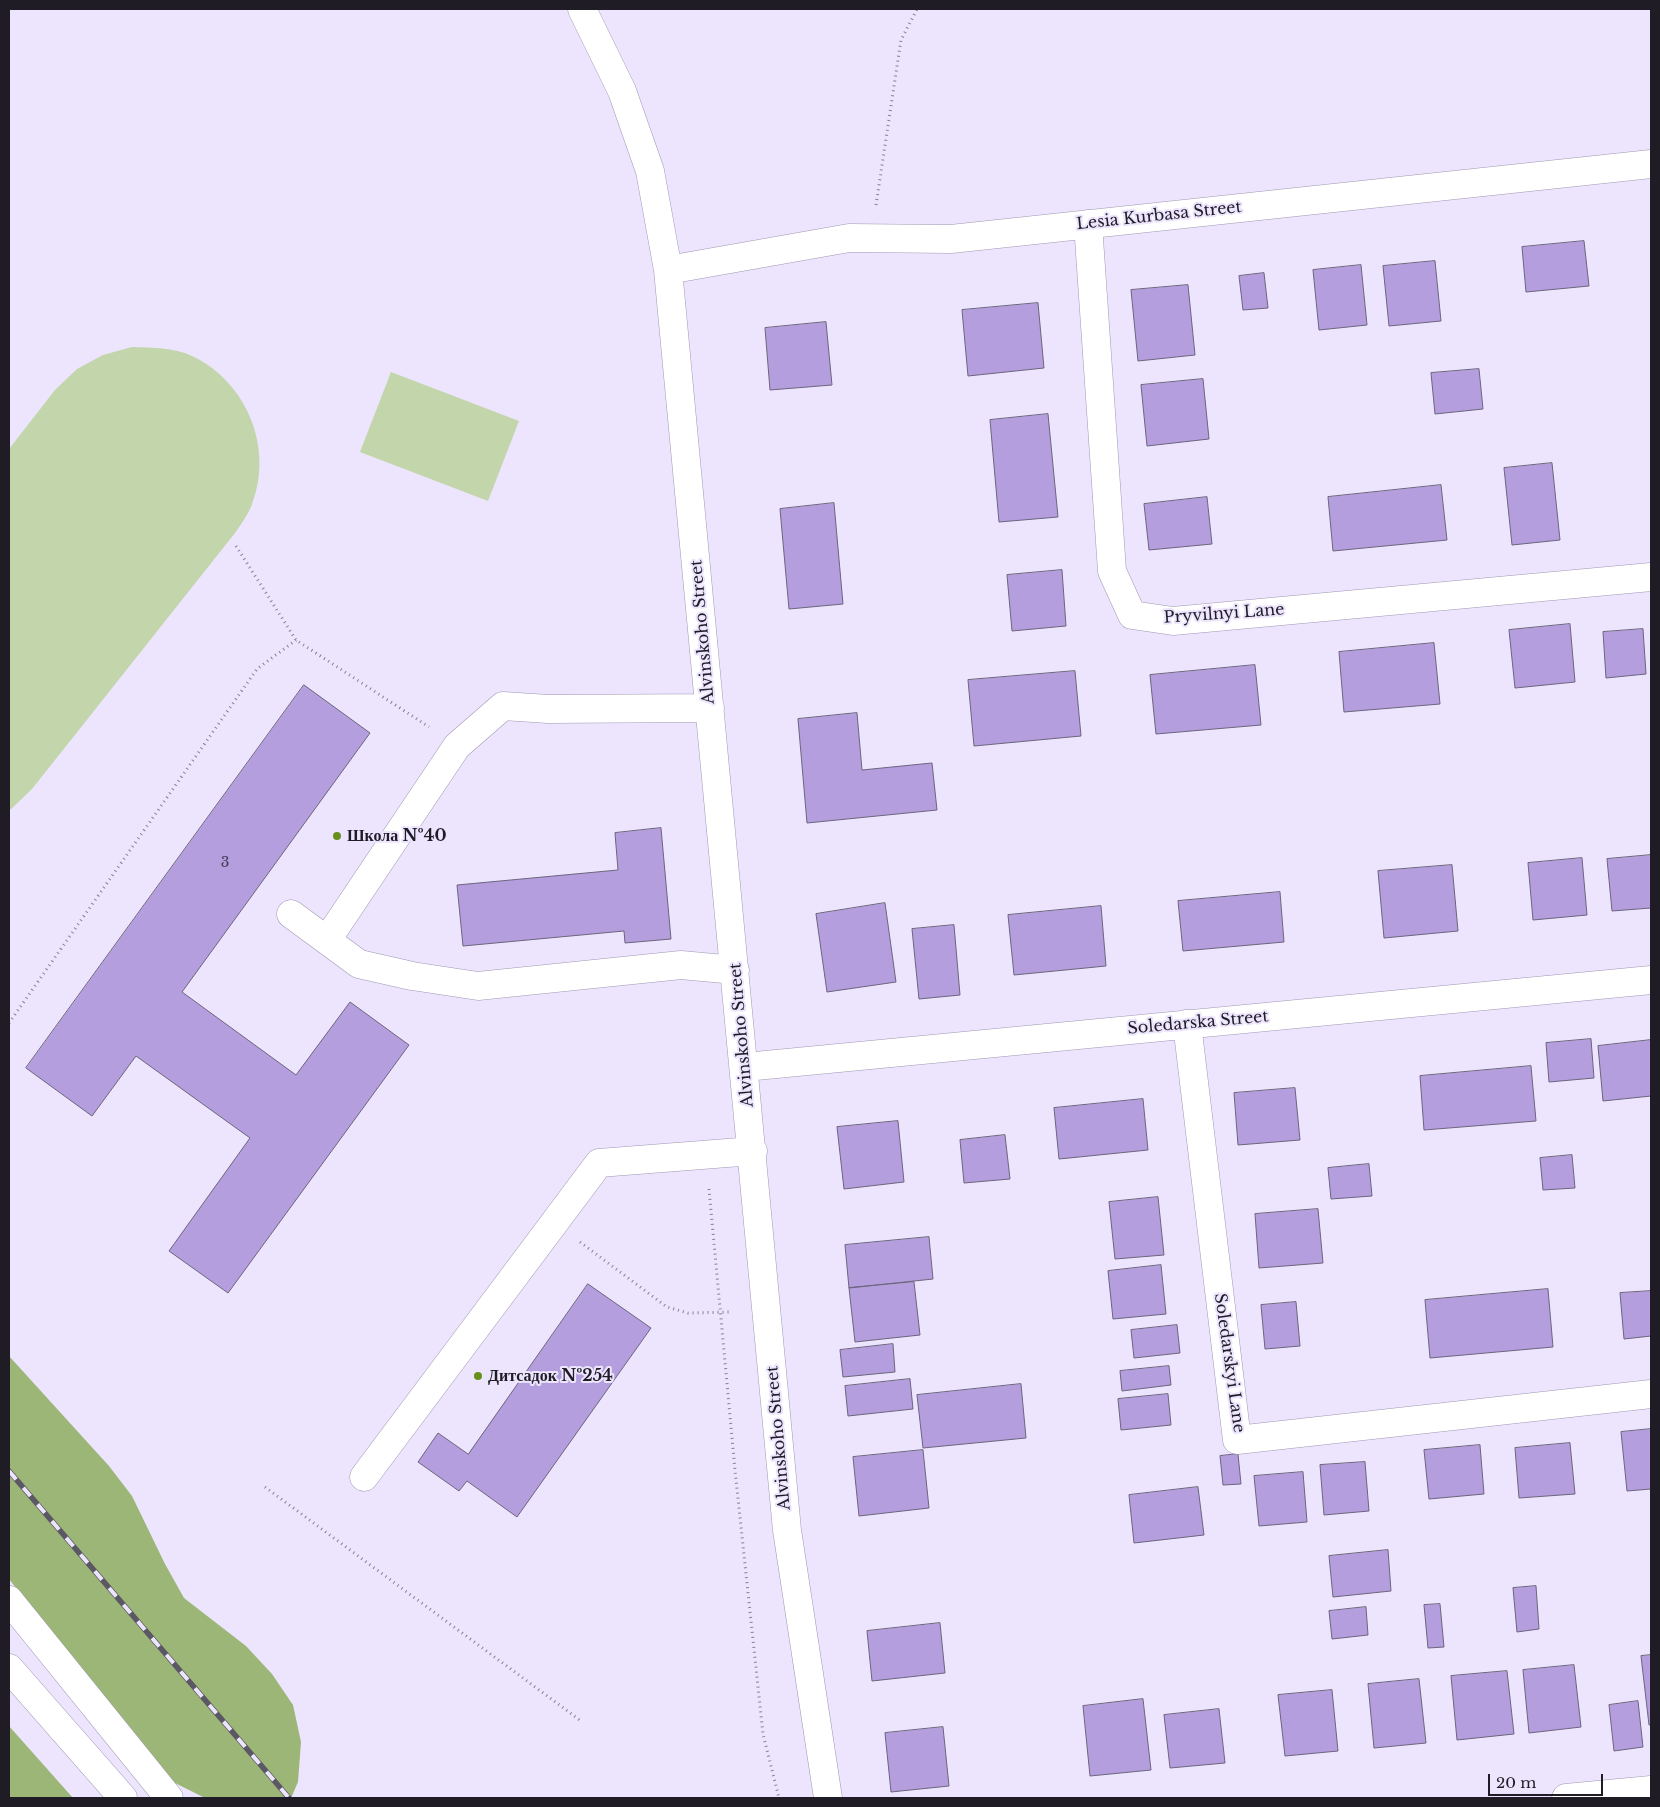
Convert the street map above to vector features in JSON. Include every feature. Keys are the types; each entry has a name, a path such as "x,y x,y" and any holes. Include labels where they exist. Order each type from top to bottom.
{"street":[{"name":"Alvinskoho Street","path":"582,9 622,91 650,171 668,270 753,1151 787,1530 828,1798"},
{"name":"Lesia Kurbasa Street","path":"668,270 849,238 951,239 1651,164"},
{"name":"Pryvilnyi Lane","path":"1088,224 1112,571 1132,615 1173,620 1651,577"},
{"path":"327,940 457,746 503,706 548,709 710,708"},
{"path":"291,914 359,964 412,976 478,986 681,965 735,970"},
{"name":"Soledarska Street","path":"745,1067 1651,980"},
{"name":"Soledarskyi Lane","path":"1187,1024 1237,1440 1651,1394"},
{"path":"364,1476 599,1163 753,1151"},
{"path":"9,1600 169,1798"},
{"path":"9,1668 123,1798"},
{"path":"1566,1798 1651,1790"}],"path":[{"path":"871,238 901,40 917,9"},
{"path":"236,546 296,640 457,746"},
{"path":"9,1023 257,669 296,640"},
{"path":"707,1156 720,1312 763,1734 779,1798"},
{"path":"554,1222 667,1307 688,1312 767,1309"},
{"path":"265,1487 581,1721"}],"green space":[{"path":"132,347 162,348 185,353 211,368 228,382 241,400 251,419 260,463 258,485 251,507 235,533 32,789 9,811 9,449 55,390 77,369 103,355"},
{"path":"391,372 519,421 488,501 360,452"},
{"path":"9,1356 109,1466 132,1496 184,1598 246,1646 272,1674 293,1705 301,1742 298,1782 291,1798 205,1798 163,1777 9,1579"},
{"path":"9,1726 73,1798 9,1798"}],"building":[{"path":"1584,241 1589,286 1526,292 1522,247"},
{"path":"1435,261 1441,321 1389,326 1383,266"},
{"path":"1361,265 1367,325 1319,330 1313,270"},
{"path":"1264,273 1268,308 1243,310 1239,276"},
{"path":"1188,285 1195,355 1138,361 1131,290"},
{"path":"1038,303 1044,368 968,376 962,310"},
{"path":"826,322 832,385 770,390 765,328"},
{"path":"1479,369 1483,409 1435,414 1431,373"},
{"path":"1203,379 1209,439 1147,446 1141,385"},
{"path":"1048,414 1058,517 999,522 990,420"},
{"path":"1552,463 1560,540 1512,545 1504,468"},
{"path":"1441,485 1447,540 1333,551 1328,497"},
{"path":"1207,497 1212,544 1149,550 1144,504"},
{"path":"834,503 843,604 789,609 780,509"},
{"path":"1062,570 1066,626 1012,631 1007,575"},
{"path":"1570,624 1575,682 1515,688 1509,630"},
{"path":"1643,629 1646,674 1606,678 1603,632"},
{"path":"1434,643 1440,704 1344,712 1339,652"},
{"path":"1255,665 1261,725 1156,734 1150,675"},
{"path":"1075,671 1081,736 974,746 968,680"},
{"path":"304,685 370,733 182,992 296,1075 350,1002 409,1045 228,1293 169,1251 250,1138 136,1056 92,1116 26,1068"},
{"path":"857,713 862,770 932,763 937,810 807,823 798,719"},
{"path":"661,828 671,939 625,943 624,931 463,946 457,885 618,870 615,833"},
{"path":"1651,855 1651,908 1612,911 1607,859"},
{"path":"1582,858 1587,915 1533,920 1528,863"},
{"path":"1452,865 1458,931 1384,938 1378,871"},
{"path":"1280,892 1284,942 1183,951 1178,901"},
{"path":"885,903 896,982 827,992 816,914"},
{"path":"1101,906 1106,966 1014,975 1008,915"},
{"path":"954,925 960,995 919,999 912,929"},
{"path":"1591,1039 1594,1078 1549,1082 1546,1043"},
{"path":"1651,1040 1651,1096 1603,1101 1598,1046"},
{"path":"1531,1066 1536,1121 1424,1130 1420,1076"},
{"path":"1295,1088 1300,1140 1238,1145 1234,1093"},
{"path":"1143,1099 1148,1150 1059,1159 1054,1108"},
{"path":"898,1121 904,1182 844,1189 837,1127"},
{"path":"1005,1135 1010,1179 964,1183 960,1140"},
{"path":"1572,1155 1575,1188 1543,1190 1540,1158"},
{"path":"1369,1164 1372,1196 1331,1199 1328,1168"},
{"path":"1158,1197 1164,1255 1115,1259 1109,1202"},
{"path":"1318,1209 1323,1263 1259,1268 1255,1214"},
{"path":"929,1237 933,1279 849,1288 845,1245"},
{"path":"1161,1265 1166,1314 1113,1319 1108,1271"},
{"path":"914,1282 920,1335 855,1342 849,1288"},
{"path":"588,1284 651,1328 517,1517 467,1481 459,1491 418,1462 438,1433 468,1454"},
{"path":"1548,1289 1553,1347 1430,1358 1425,1300"},
{"path":"1651,1291 1651,1336 1624,1339 1620,1293"},
{"path":"1296,1302 1300,1346 1265,1349 1261,1305"},
{"path":"1177,1325 1180,1353 1134,1358 1131,1330"},
{"path":"893,1344 895,1372 843,1377 840,1350"},
{"path":"1169,1366 1171,1385 1122,1391 1120,1371"},
{"path":"910,1379 913,1409 848,1416 845,1386"},
{"path":"1021,1384 1026,1438 923,1448 917,1395"},
{"path":"1168,1394 1171,1425 1121,1430 1118,1399"},
{"path":"1651,1429 1651,1489 1627,1491 1621,1432"},
{"path":"1570,1443 1575,1494 1519,1498 1515,1448"},
{"path":"1480,1445 1484,1494 1429,1499 1424,1450"},
{"path":"923,1450 929,1508 859,1516 853,1457"},
{"path":"1238,1454 1241,1484 1223,1485 1220,1456"},
{"path":"1365,1462 1369,1511 1324,1515 1320,1465"},
{"path":"1303,1472 1307,1522 1259,1526 1254,1476"},
{"path":"1198,1487 1204,1535 1134,1543 1129,1495"},
{"path":"1388,1550 1391,1591 1333,1597 1329,1556"},
{"path":"1536,1586 1539,1629 1517,1632 1513,1588"},
{"path":"1440,1604 1444,1647 1428,1648 1424,1605"},
{"path":"1366,1607 1368,1635 1332,1639 1329,1611"},
{"path":"940,1623 945,1673 872,1681 867,1631"},
{"path":"1651,1655 1651,1725 1649,1725 1641,1656"},
{"path":"1574,1665 1581,1727 1529,1733 1523,1670"},
{"path":"1507,1671 1514,1734 1457,1740 1451,1676"},
{"path":"1419,1679 1426,1743 1374,1748 1368,1684"},
{"path":"1332,1690 1338,1751 1285,1756 1278,1695"},
{"path":"1143,1699 1151,1770 1090,1776 1083,1706"},
{"path":"1638,1701 1643,1747 1614,1751 1609,1705"},
{"path":"1219,1709 1225,1763 1170,1768 1164,1715"},
{"path":"943,1727 949,1786 891,1792 885,1733"}],"railway":[{"path":"9,1471 289,1798"}],"place":[{"name":"Школа №40","path":"337,836"},
{"name":"Дитсадок №254","path":"478,1376"}]}
